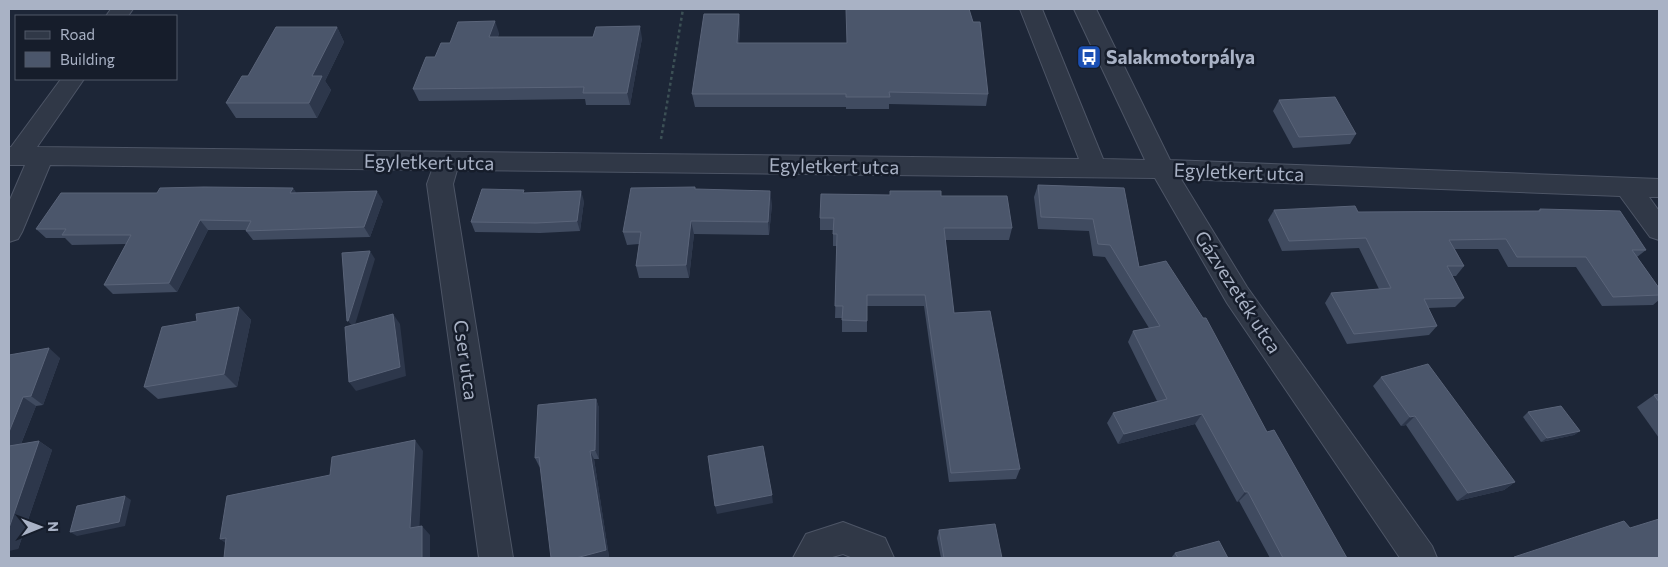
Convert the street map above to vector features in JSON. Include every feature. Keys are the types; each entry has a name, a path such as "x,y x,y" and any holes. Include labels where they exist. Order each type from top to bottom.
{"street":[{"path":"1031,9 1095,169"},
{"name":"Gázvezeték utca","path":"1086,9 1162,170 1237,295 1420,558"},
{"path":"9,232 23,157 72,80"},
{"name":"Egyletkert utca","path":"23,157 1162,170 1659,188"},
{"name":"Cser utca","path":"448,163 440,184 496,558"},
{"path":"1627,186 1659,230"},
{"path":"810,558 818,545 843,538 874,550 877,558"}],"path":[{"path":"656,164 684,9"}],"building":[{"path":"846,9 969,9 973,22 980,22 988,94 889,92 890,97 846,97 846,94 692,94 704,14 739,14 737,43 847,43"},
{"path":"495,21 489,37 593,37 596,27 640,26 627,93 583,93 584,87 413,89 426,57 435,57 441,43 450,43 458,22"},
{"path":"276,27 337,27 312,76 322,76 309,103 226,103 242,76 248,76"},
{"path":"1335,97 1356,134 1299,137 1279,100"},
{"path":"1038,185 1124,188 1139,267 1166,261 1203,318 1206,318 1267,432 1274,430 1347,558 1283,558 1248,492 1245,492 1202,414 1124,434 1113,413 1167,399 1133,331 1160,326 1110,245 1098,244 1093,219 1041,217"},
{"path":"695,187 695,189 770,191 768,222 691,221 686,265 636,266 641,232 623,232 631,188"},
{"path":"160,188 293,188 290,193 377,191 364,227 246,231 251,221 200,220 169,283 104,285 131,235 62,235 66,229 36,229 61,193 157,193"},
{"path":"482,189 524,190 523,193 581,191 577,221 536,223 471,222"},
{"path":"890,191 941,191 941,196 1007,196 1012,228 944,228 954,313 990,311 1020,469 951,473 925,295 867,295 867,321 842,320 843,306 835,306 837,234 833,234 834,218 820,218 821,194 890,195"},
{"path":"1355,206 1358,212 1540,211 1540,209 1620,211 1646,250 1632,250 1659,288 1659,295 1613,297 1586,257 1517,257 1506,239 1449,240 1464,266 1447,266 1464,298 1424,299 1437,326 1354,334 1331,293 1391,288 1366,238 1289,241 1274,210"},
{"path":"370,251 348,321 347,321 342,253"},
{"path":"239,307 224,374 144,387 162,327 197,321 196,314"},
{"path":"393,314 400,367 349,382 345,327"},
{"path":"49,348 31,396 23,397 9,432 9,355"},
{"path":"1428,364 1515,482 1468,493 1415,416 1410,417 1381,377"},
{"path":"1659,394 1659,402 1654,395"},
{"path":"596,399 595,450 590,451 606,550 576,558 551,558 539,457 535,458 538,405"},
{"path":"1561,406 1580,431 1547,438 1528,412"},
{"path":"415,440 410,528 422,526 422,558 224,558 226,538 220,539 227,496 330,475 332,457"},
{"path":"39,441 9,528 9,446"},
{"path":"763,446 772,495 715,506 708,456"},
{"path":"125,496 119,522 70,532 77,506"},
{"path":"1659,519 1659,558 1514,557 1624,521 1630,528"},
{"path":"995,524 1002,558 944,558 939,530"},
{"path":"1219,541 1228,558 1178,558 1175,553"}],"place":[{"name":"Salakmotorpálya","path":"1089,57"}]}
